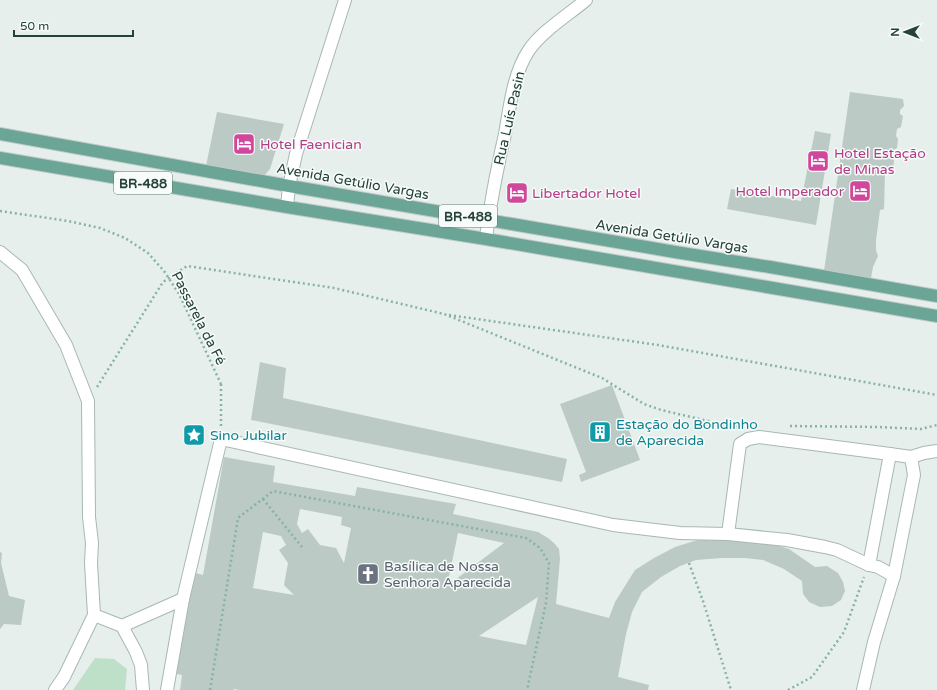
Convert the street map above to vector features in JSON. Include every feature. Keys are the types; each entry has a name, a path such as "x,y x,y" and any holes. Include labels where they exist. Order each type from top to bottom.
{"main road":[{"name":"Avenida Getúlio Vargas","path":"0,134 289,186 937,296"},
{"name":"BR-488","path":"0,158 937,316"}],"street":[{"path":"287,207 289,186 296,154 345,0"},
{"name":"Rua Luís Pasin","path":"486,239 488,219 515,84 521,64 530,49 543,35 586,0"},
{"path":"0,252 22,270 37,295 66,345 88,401 89,517 92,543 91,563 94,615 64,677 56,690"},
{"path":"728,534 740,444 748,439 759,437 911,458 924,453 937,451"},
{"path":"166,690 183,599 221,439 613,526 680,533 728,534 787,540 837,550 869,565 878,567 894,576"},
{"path":"869,565 890,454"},
{"path":"863,690 874,642 894,576 914,475 911,458"},
{"path":"122,626 183,599"},
{"path":"94,615 122,626 141,665 143,690"}],"path":[{"name":"Passarela da Fé","path":"0,211 68,221 100,228 125,238 148,253 164,271 179,294 221,384"},
{"path":"88,401 163,282 187,266 334,288 444,314 658,345 937,395"},
{"path":"444,314 602,378 644,404 661,410 734,427 748,427"},
{"path":"784,426 921,429 937,425"},
{"path":"210,690 238,518 273,491 526,538 540,548 549,563 546,603 527,690"},
{"path":"263,499 302,547"},
{"path":"689,563 703,601 731,690"},
{"path":"788,690 812,677 844,632 869,565"}],"green space":[{"path":"95,658 114,659 127,669 125,690 73,690"}],"building":[{"name":"Hotel Imperador","path":"850,92 903,99 904,106 900,110 900,114 903,116 901,127 897,129 897,148 892,151 891,156 894,160 893,171 885,173 884,209 880,210 876,240 876,250 878,256 873,267 871,278 824,271"},
{"name":"Hotel Faenician","path":"217,112 284,124 270,169 261,179 206,166"},
{"name":"Hotel Estação de Minas","path":"815,131 831,134 816,225 727,209 731,189 801,201"},
{"path":"260,362 286,368 283,398 567,459 562,482 251,420"},
{"name":"Estação do Bondinho de Aparecida","path":"612,385 640,460 581,482 579,475 586,472 560,404"},
{"name":"Basílica de Nossa Senhora Aparecida","path":"224,457 275,466 273,482 355,496 357,487 456,504 453,514 538,532 548,538 559,549 560,559 556,604 609,618 615,602 635,570 675,547 704,538 770,543 789,549 815,567 827,566 838,573 843,582 845,591 841,600 832,606 820,607 809,602 803,594 802,581 784,569 763,560 722,558 696,560 680,566 661,577 642,592 632,612 626,634 618,677 649,685 648,690 180,690 182,675 172,673 192,572 203,575","holes":["300,509 342,517 341,525 351,528 344,563 336,548 320,545 308,529 302,533 297,524","263,532 281,536 286,545 279,550 288,563 284,585 294,595 253,588","458,533 504,543 447,586","538,597 526,645 479,636"]},
{"path":"0,552 2,553 1,563 9,596 25,600 21,625 4,624 0,629"}],"place":[{"name":"Hotel Faenician","path":"244,144"},
{"name":"Hotel Estação de Minas","path":"818,161"},
{"name":"Hotel Imperador","path":"860,191"},
{"name":"Libertador Hotel","path":"517,193"},
{"name":"Estação do Bondinho de Aparecida","path":"600,432"},
{"name":"Sino Jubilar","path":"194,435"},
{"name":"Basílica de Nossa Senhora Aparecida","path":"368,574"}]}
